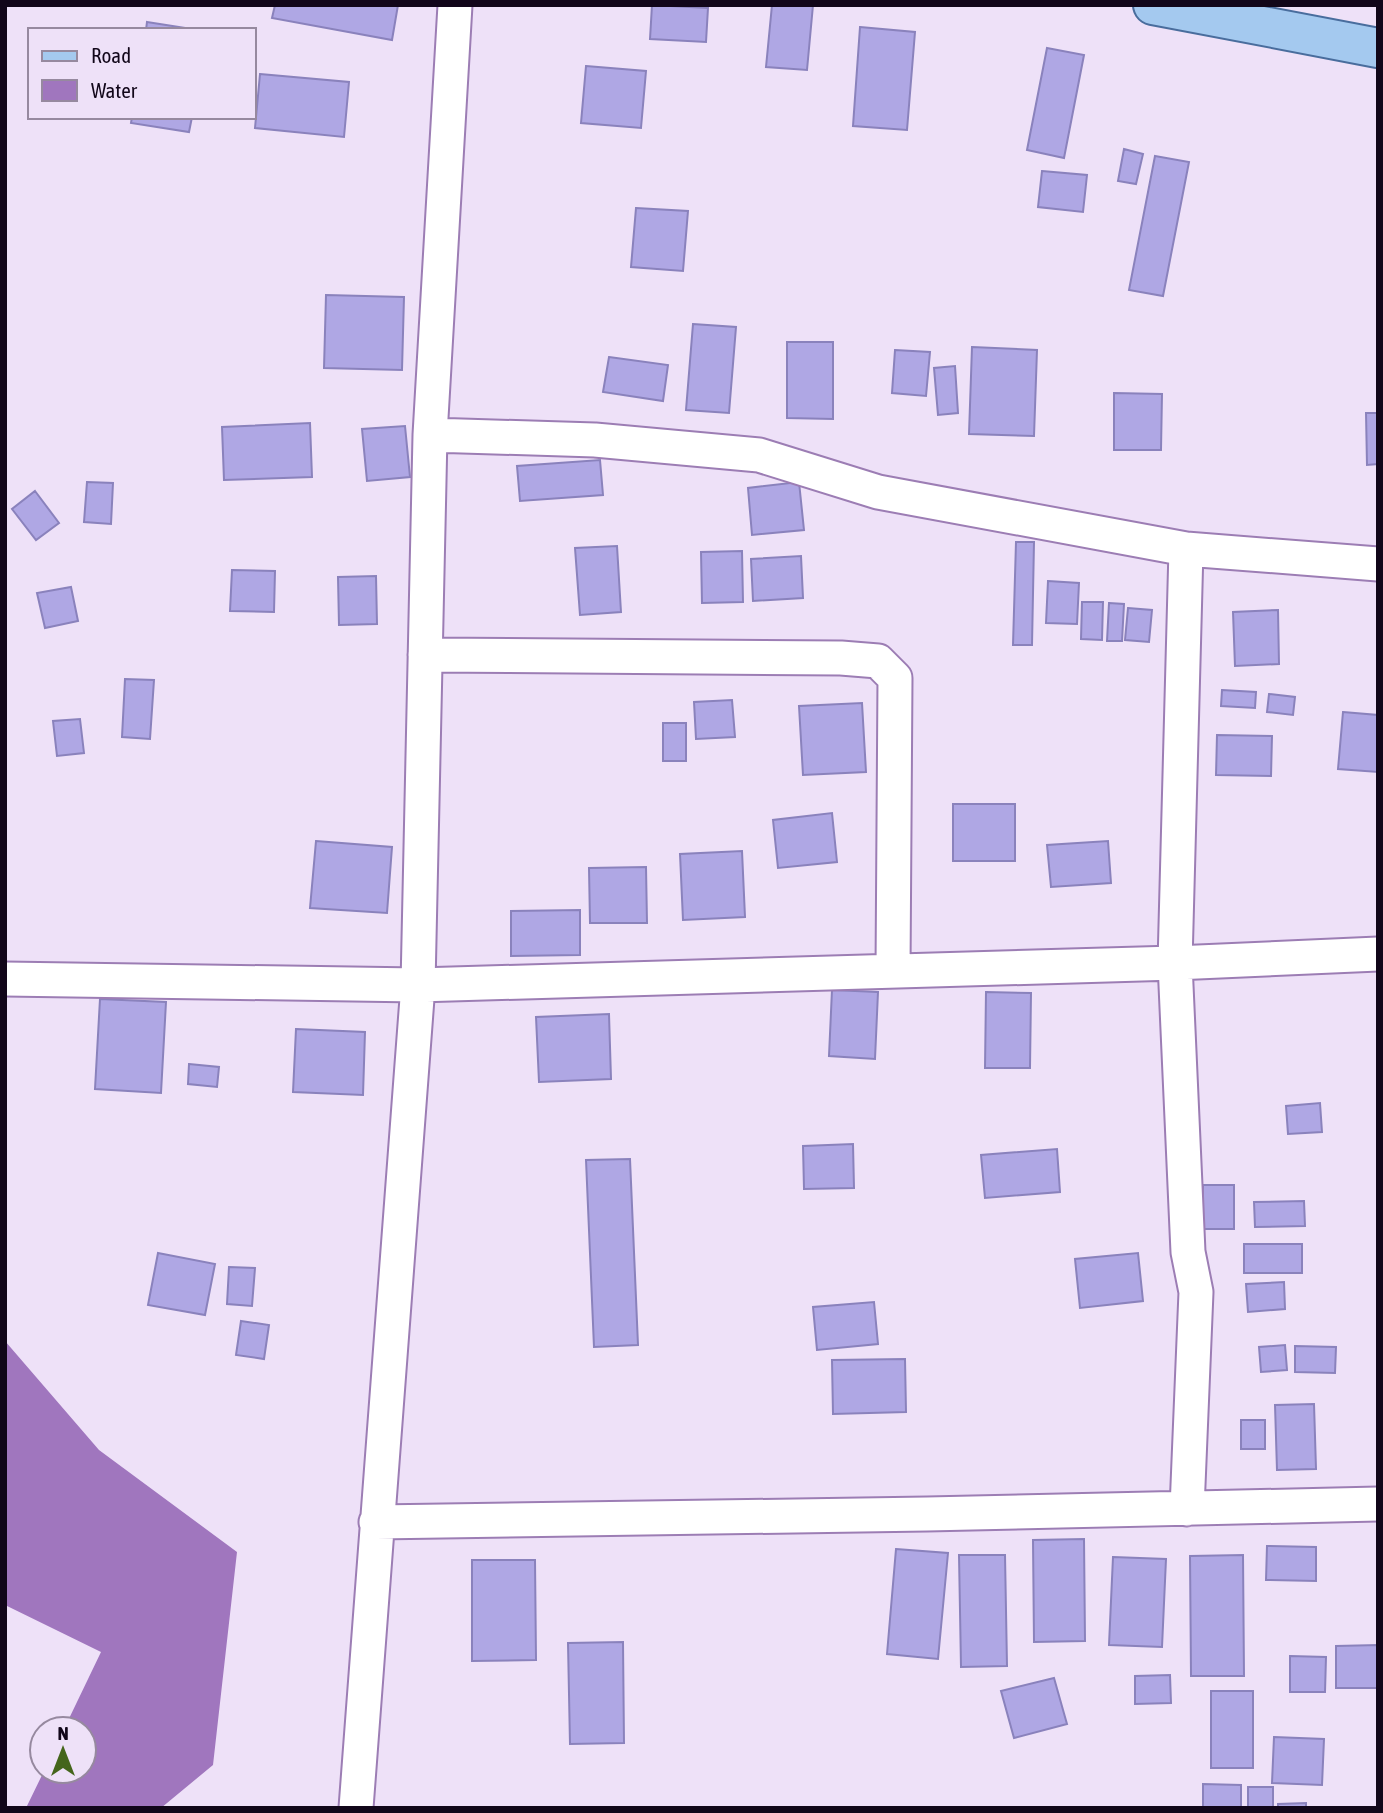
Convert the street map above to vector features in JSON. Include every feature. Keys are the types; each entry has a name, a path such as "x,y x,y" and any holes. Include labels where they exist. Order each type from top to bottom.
{"main road":[{"path":"1153,5 1378,48"}],"street":[{"path":"356,1808 418,985 430,435 455,5"},
{"path":"430,435 595,440 759,455 878,492 1186,549 1378,564"},
{"path":"1186,549 1175,963 1188,1252 1196,1292 1187,1509"},
{"path":"425,655 841,658 878,661 895,678 894,971"},
{"path":"5,979 418,985 1175,963 1378,954"},
{"path":"376,1521 1378,1504"}],"water":[{"path":"5,1341 99,1450 237,1552 213,1765 161,1808 26,1808 37,1785 98,1785 98,1715 71,1715 101,1652 5,1605"}],"building":[{"path":"275,5 398,5 392,40 272,18"},
{"path":"652,5 708,8 706,42 650,39"},
{"path":"772,5 813,5 807,70 766,67"},
{"path":"147,22 185,28 146,28"},
{"path":"860,27 915,32 907,130 853,126"},
{"path":"1047,48 1084,55 1064,158 1027,150"},
{"path":"586,66 646,71 641,128 581,123"},
{"path":"260,74 349,82 344,137 255,128"},
{"path":"132,119 192,119 189,132 131,123"},
{"path":"1124,149 1143,154 1136,184 1118,181"},
{"path":"1155,156 1189,162 1163,296 1129,290"},
{"path":"1042,171 1087,175 1083,212 1038,207"},
{"path":"636,208 688,211 683,271 631,267"},
{"path":"326,295 404,297 402,370 324,368"},
{"path":"693,324 736,327 729,413 686,410"},
{"path":"787,342 833,342 833,419 787,418"},
{"path":"972,347 1037,350 1034,436 969,434"},
{"path":"895,350 930,352 926,396 892,393"},
{"path":"609,357 668,365 663,401 603,392"},
{"path":"955,366 958,413 938,415 934,368"},
{"path":"1114,393 1162,394 1161,450 1114,450"},
{"path":"1366,413 1378,413 1378,464 1367,465"},
{"path":"310,423 312,477 224,480 222,427"},
{"path":"405,426 410,477 367,481 362,429"},
{"path":"600,460 603,495 520,501 517,466"},
{"path":"87,482 113,483 111,524 84,522"},
{"path":"799,482 804,530 752,535 748,488"},
{"path":"35,491 59,523 36,540 12,509"},
{"path":"1016,542 1034,542 1032,645 1013,645"},
{"path":"617,546 621,612 580,615 575,548"},
{"path":"742,551 743,602 702,603 701,552"},
{"path":"801,556 803,598 753,601 751,559"},
{"path":"232,570 275,571 274,612 230,611"},
{"path":"376,576 377,624 339,625 338,577"},
{"path":"1048,581 1079,583 1077,624 1046,623"},
{"path":"71,587 78,621 45,628 37,593"},
{"path":"1082,602 1103,602 1102,640 1081,639"},
{"path":"1109,603 1124,604 1122,641 1107,641"},
{"path":"1128,608 1152,610 1149,642 1125,640"},
{"path":"1278,610 1279,664 1235,666 1233,612"},
{"path":"125,679 154,680 150,739 122,737"},
{"path":"1222,690 1256,692 1255,708 1221,706"},
{"path":"1269,694 1295,697 1293,715 1267,712"},
{"path":"732,700 735,737 696,739 694,702"},
{"path":"862,703 866,772 803,775 799,706"},
{"path":"1343,712 1378,715 1378,772 1338,769"},
{"path":"80,719 84,753 57,756 53,721"},
{"path":"663,723 686,723 686,761 663,761"},
{"path":"1217,735 1272,736 1271,776 1216,775"},
{"path":"953,804 1015,804 1015,861 953,861"},
{"path":"832,813 837,862 778,868 773,820"},
{"path":"316,841 392,847 387,913 310,908"},
{"path":"1108,841 1111,883 1051,887 1047,845"},
{"path":"742,851 745,917 683,920 680,854"},
{"path":"646,867 647,923 590,923 589,868"},
{"path":"580,910 580,955 511,956 511,911"},
{"path":"832,990 878,992 875,1059 829,1056"},
{"path":"986,992 1031,993 1030,1068 985,1068"},
{"path":"100,999 166,1002 161,1093 95,1089"},
{"path":"609,1014 611,1079 539,1082 536,1017"},
{"path":"296,1029 365,1032 363,1095 293,1092"},
{"path":"189,1064 219,1067 217,1087 188,1084"},
{"path":"1320,1103 1322,1132 1288,1134 1286,1106"},
{"path":"853,1144 854,1188 804,1189 803,1146"},
{"path":"1057,1149 1060,1192 985,1198 981,1155"},
{"path":"630,1159 638,1345 594,1347 586,1160"},
{"path":"1203,1185 1234,1185 1234,1229 1202,1229"},
{"path":"1304,1201 1305,1226 1255,1227 1254,1202"},
{"path":"1244,1244 1302,1244 1302,1273 1244,1273"},
{"path":"158,1253 215,1264 205,1315 148,1305"},
{"path":"1138,1253 1143,1301 1080,1308 1075,1259"},
{"path":"229,1267 255,1268 252,1306 227,1304"},
{"path":"1284,1282 1285,1309 1248,1312 1246,1284"},
{"path":"874,1302 878,1344 817,1350 813,1307"},
{"path":"241,1321 269,1325 264,1359 236,1355"},
{"path":"1285,1345 1287,1370 1261,1372 1259,1347"},
{"path":"1295,1346 1336,1347 1335,1373 1295,1372"},
{"path":"905,1359 906,1412 833,1414 832,1360"},
{"path":"1314,1404 1316,1469 1277,1470 1275,1405"},
{"path":"1241,1420 1265,1420 1265,1449 1241,1449"},
{"path":"1084,1539 1085,1641 1034,1642 1033,1540"},
{"path":"1267,1546 1316,1547 1316,1581 1266,1580"},
{"path":"896,1549 948,1553 938,1659 887,1654"},
{"path":"959,1555 1005,1555 1007,1666 961,1667"},
{"path":"1243,1555 1244,1676 1191,1676 1190,1556"},
{"path":"1113,1557 1166,1559 1162,1647 1109,1645"},
{"path":"472,1560 535,1560 536,1660 472,1661"},
{"path":"623,1642 624,1743 570,1744 568,1643"},
{"path":"1378,1645 1378,1688 1336,1688 1336,1646"},
{"path":"1290,1656 1326,1657 1325,1692 1290,1692"},
{"path":"1170,1675 1171,1703 1135,1704 1135,1676"},
{"path":"1054,1678 1067,1724 1014,1738 1001,1691"},
{"path":"1211,1691 1253,1691 1253,1768 1211,1768"},
{"path":"1274,1737 1324,1739 1322,1785 1272,1783"},
{"path":"1203,1784 1241,1785 1241,1808 1203,1808"},
{"path":"1248,1787 1273,1787 1273,1808 1248,1808"},
{"path":"1306,1803 1306,1808 1278,1808 1278,1804"}]}
